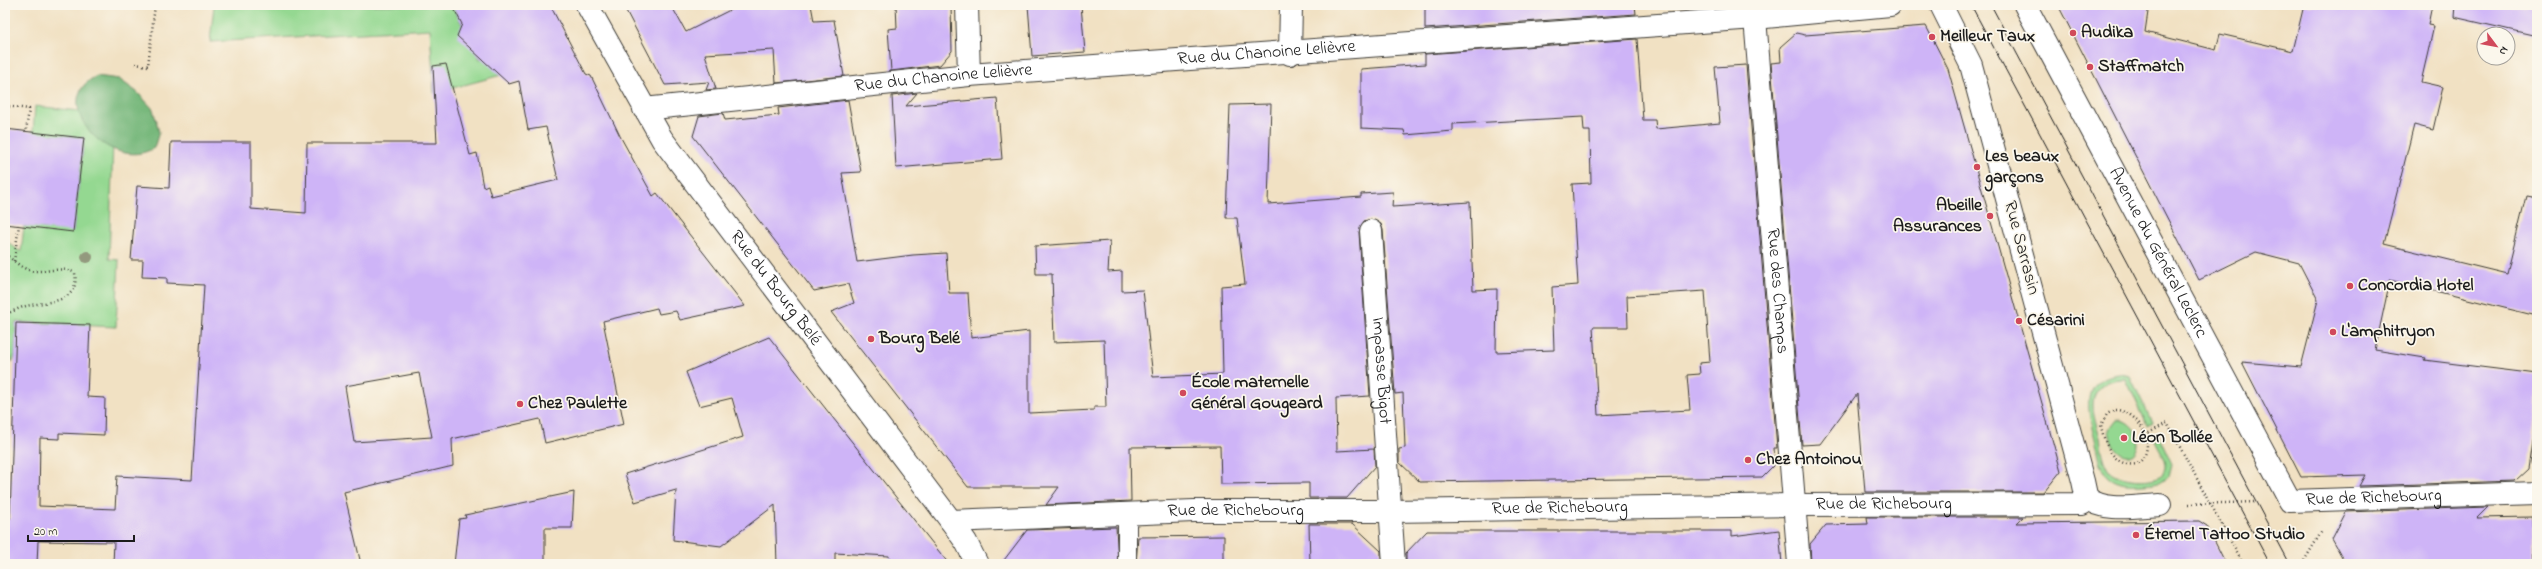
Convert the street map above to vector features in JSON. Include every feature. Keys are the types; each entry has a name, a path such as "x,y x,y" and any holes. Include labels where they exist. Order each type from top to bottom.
{"street":[{"name":"Rue du Bourg Belé","path":"587,5 662,140 951,521 966,542 977,564"},
{"path":"967,5 969,75"},
{"path":"1290,54 1291,5"},
{"name":"Rue du Chanoine Lelièvre","path":"644,109 969,75 1290,54 1755,18 1890,5"},
{"name":"Rue Sarrasin","path":"1941,5 1972,65 2086,497"},
{"name":"Avenue du Général Leclerc","path":"2025,5 2290,501"},
{"name":"Rue des Champs","path":"1755,18 1799,564"},
{"name":"Impasse Bigot","path":"1371,231 1394,564"},
{"name":"Rue de Richebourg","path":"2290,501 2537,493"},
{"path":"2086,497 2093,503 2109,506 2160,505"},
{"name":"Rue de Richebourg","path":"951,521 1194,511 1390,512 1794,505 2078,506 2082,504 2086,497"}],"lane":[{"path":"1127,514 1127,560"}],"path":[{"path":"135,64 148,66 155,5"},
{"path":"5,106 29,109 26,132"},
{"path":"14,260 19,225"},
{"path":"5,254 27,270 43,272 69,270 75,273 76,281 74,292 67,297 26,306 5,314"},
{"path":"2122,411 2136,422 2145,435 2147,443 2146,454 2137,464 2128,465 2118,459 2108,449 2103,438 2102,421 2109,412 2122,411"},
{"path":"2145,435 2167,423 2243,564"},
{"name":"Rue de Richebourg","path":"2210,504 2290,501"}],"green space":[{"path":"214,5 455,5 453,7 480,59 496,55 509,73 434,93 430,29 210,42"},
{"path":"97,76 119,79 137,92 153,109 159,132 154,148 137,154 119,152 103,143 90,131 81,116 78,101 83,87"},
{"path":"35,106 157,120 155,142 113,142 109,259 119,260 116,327 16,322 15,356 12,362 9,348 5,342 5,240 21,252 24,226 73,231 84,138 33,133"},
{"path":"2120,374 2130,376 2152,422 2147,425 2126,379 2114,380 2103,385 2094,396 2093,410 2106,465 2111,472 2124,478 2141,480 2157,477 2163,473 2166,468 2164,457 2155,440 2160,438 2172,464 2169,476 2160,481 2144,484 2119,483 2107,475 2100,460 2089,410 2091,390 2097,383 2106,377"},
{"path":"2116,420 2122,420 2128,423 2136,433 2138,445 2136,450 2131,455 2121,453 2112,443 2109,429"}],"building":[{"path":"452,5 550,5 586,74 591,76 620,136 653,196 657,193 745,306 680,320 676,311 659,314 657,308 603,321 624,424 545,443 540,419 452,439 453,466 344,492 361,564 113,564 114,542 38,541 37,564 5,564 5,519 10,519 16,323 90,325 87,397 105,398 104,435 59,433 59,439 40,438 39,506 115,509 117,476 192,480 204,285 167,283 167,278 142,277 143,260 131,260 137,186 169,188 171,142 251,142 251,209 306,213 307,143 437,143 433,66 446,64 470,155 477,153 483,187 488,185 491,196 558,180 546,127 528,130 519,81 509,84 457,36 462,24","holes":["419,373 432,437 354,442 345,386"]},
{"path":"623,5 671,5 686,32 740,5 811,5 814,21 834,20 844,76 776,83 774,50 705,54 716,89 706,90 709,82 665,85"},
{"path":"896,5 951,5 952,51 940,65 891,71 888,29 897,28"},
{"path":"1028,5 1081,5 1085,52 1032,56"},
{"path":"1425,5 1635,5 1636,14 1425,29"},
{"path":"2058,5 2149,5 2145,32 2216,50 2220,34 2293,51 2304,5 2432,5 2428,25 2434,26 2421,82 2443,87 2433,130 2414,125 2384,244 2507,274 2526,196 2537,198 2537,316 2390,280 2375,350 2425,358 2424,360 2537,374 2537,408 2528,469 2515,481 2359,486 2365,475 2301,477 2242,362 2301,367 2318,300 2299,263 2256,252 2199,280"},
{"path":"2455,5 2537,5 2537,36 2516,31 2516,26 2493,26 2454,17"},
{"path":"1926,26 1948,69 2061,471 2044,492 1865,492 1857,394 1820,444 1802,445 1771,63 1781,62 1780,47 1796,33 1805,35"},
{"path":"1637,39 1643,120 1655,120 1656,129 1720,123 1715,67 1746,65 1777,448 1774,448 1775,464 1762,477 1420,482 1399,462 1399,449 1405,448 1403,393 1395,394 1383,230 1381,224 1371,219 1364,221 1359,232 1370,396 1336,398 1337,451 1374,449 1375,466 1347,498 1309,498 1309,483 1221,484 1220,446 1130,447 1131,501 1046,505 1059,487 968,487 831,312 854,303 848,284 814,291 693,136 699,116 723,113 725,120 779,115 778,108 848,100 861,172 842,173 857,262 913,255 946,253 949,293 968,293 971,338 1029,331 1029,413 1094,410 1094,407 1106,407 1104,340 1054,342 1052,274 1036,274 1035,246 1110,241 1108,272 1122,271 1122,291 1143,290 1153,377 1223,374 1221,286 1245,284 1237,218 1226,218 1230,105 1271,104 1268,204 1361,197 1361,194 1393,192 1392,207 1470,202 1473,290 1497,289 1496,352 1554,350 1552,287 1578,285 1572,184 1591,183 1590,131 1584,131 1583,117 1453,124 1453,131 1405,135 1404,130 1361,128 1361,69 1425,64 1425,54","holes":["1705,291 1710,362 1699,363 1700,374 1687,375 1690,410 1598,415 1593,327 1628,327 1627,296"]},
{"path":"917,93 906,106 997,98 1002,159 896,168 892,96"},
{"path":"5,129 84,138 73,232 5,224"},
{"path":"769,337 949,564 891,564 889,556 835,553 835,564 777,564 775,505 721,546 673,540 676,490 635,502 625,474 743,437 732,398 699,406 686,372"},
{"path":"574,492 572,528 545,528 545,564 454,564 459,519 466,518 465,515"},
{"path":"2488,507 2477,518 2532,517 2534,564 2346,564 2332,539 2346,512"},
{"path":"1867,517 2023,517 2017,523 2199,521 2207,526 2226,564 1811,564 1810,544 1826,525 1868,524"},
{"path":"1309,524 1352,524 1381,551 1381,564 1310,564"},
{"path":"1116,527 1118,564 1001,564 1027,530"},
{"path":"1779,530 1782,564 1406,564 1406,553 1427,531 1732,531 1732,536"},
{"path":"1224,536 1224,564 1136,564 1138,537"}],"tram line":[{"path":"1971,5 2270,564"},
{"path":"1991,5 2289,564"}],"place":[{"name":"Audika","path":"2073,33"},
{"name":"Meilleur Taux","path":"1932,37"},
{"name":"Staffmatch","path":"2090,67"},
{"name":"Les beaux garçons","path":"1977,167"},
{"name":"Abeille Assurances","path":"1990,216"},
{"name":"Concordia Hotel","path":"2350,286"},
{"name":"Césarini","path":"2019,321"},
{"name":"L'amphitryon","path":"2333,332"},
{"name":"Bourg Belé","path":"871,339"},
{"name":"École maternelle Général Gougeard","path":"1183,393"},
{"name":"Chez Paulette","path":"520,404"},
{"name":"Léon Bollée","path":"2124,438"},
{"name":"Chez Antoinou","path":"1748,460"},
{"name":"Éternel Tattoo Studio","path":"2136,535"}]}
